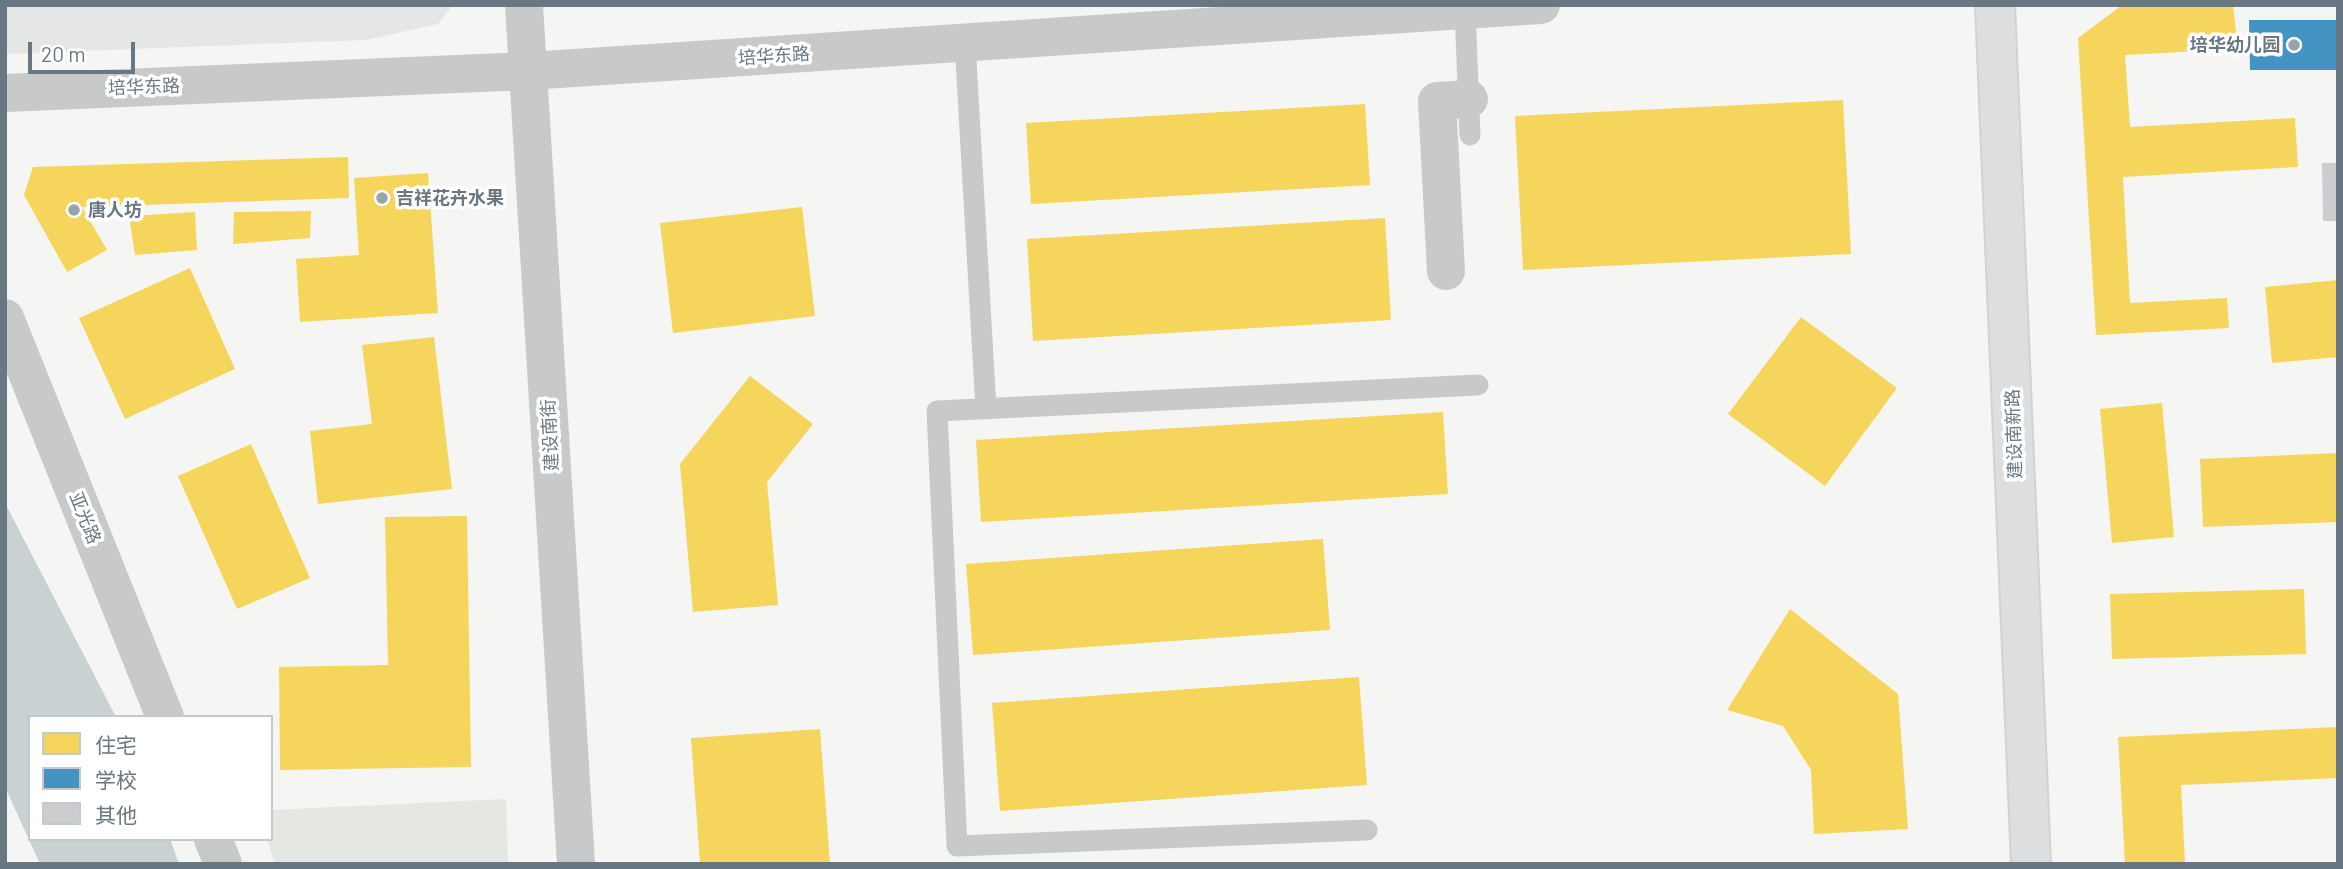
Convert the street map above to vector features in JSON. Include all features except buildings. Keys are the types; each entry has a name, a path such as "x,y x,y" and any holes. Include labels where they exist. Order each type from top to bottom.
{"street":[{"name":"建设南街","path":"524,5 576,864"},
{"name":"培华东路","path":"5,93 528,72 1541,5"},
{"name":"建设南新路","path":"1996,5 2031,864"},
{"path":"1446,271 1437,101 1469,117"},
{"name":"亚光路","path":"5,318 164,715"},
{"path":"214,841 223,864"}],"lane":[{"path":"1465,10 1469,117"},
{"path":"965,43 986,409"},
{"path":"1367,830 957,846 937,411 1478,385"}],"shaded area":[{"path":"5,5 453,5 438,24 366,40 5,54"},
{"path":"5,503 115,715 28,715 28,838 5,787"},
{"path":"506,799 508,864 275,864 268,841 273,841 273,810"},
{"path":"30,841 171,841 179,864 40,864"}],"place":[{"name":"培华幼儿园","path":"2294,45"},
{"name":"吉祥花卉水果","path":"382,198"},
{"name":"唐人坊","path":"74,210"}]}
